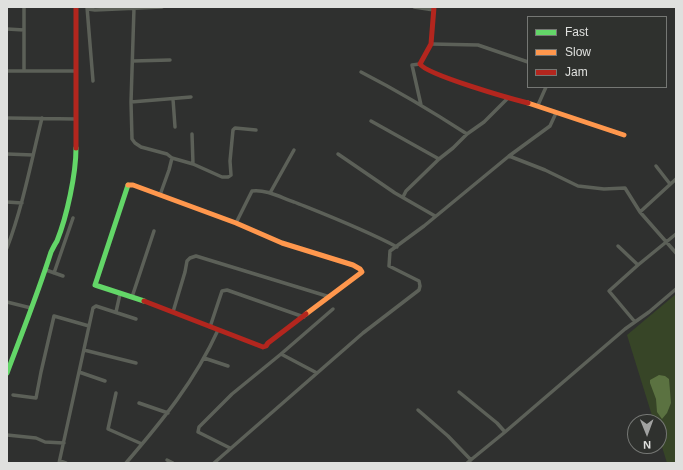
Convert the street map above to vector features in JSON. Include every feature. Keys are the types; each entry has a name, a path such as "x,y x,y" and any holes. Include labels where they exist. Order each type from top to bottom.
{"street":[{"path":"24,7 24,71"},
{"path":"7,373 62,226 76,164 76,7"},
{"path":"93,81 87,8 95,10 162,7"},
{"path":"414,7 434,9 431,44 420,64"},
{"path":"134,8 132,102 132,139 134,144 167,154 172,158 193,164 222,177 228,177 231,175 232,169 230,161 233,130 235,128 256,130"},
{"path":"7,29 24,30"},
{"path":"431,44 478,45 527,62"},
{"path":"133,61 170,60"},
{"path":"420,64 422,67 437,74 508,98 538,105 556,113 624,135"},
{"path":"420,64 412,65 421,105"},
{"path":"7,70 76,71"},
{"path":"360,72 392,88 467,134"},
{"path":"538,105 546,88"},
{"path":"132,102 190,97"},
{"path":"403,197 406,191 439,159 467,134 484,122 508,98"},
{"path":"173,99 175,127"},
{"path":"214,463 363,333 419,290 419,282 389,266 390,251 509,156 550,126 556,113"},
{"path":"7,118 76,119"},
{"path":"7,248 16,226 42,118"},
{"path":"371,121 439,159"},
{"path":"192,134 193,164"},
{"path":"270,193 294,150"},
{"path":"7,154 33,155"},
{"path":"338,154 395,193 435,216"},
{"path":"509,156 545,170 578,186 604,189 625,188 640,212 676,254"},
{"path":"160,195 172,158"},
{"path":"656,166 670,184"},
{"path":"640,212 676,179"},
{"path":"128,185 133,185 160,195 236,223 282,243 353,265 362,272 263,347 132,297 95,285 128,185"},
{"path":"236,223 252,191 270,193 346,222 397,246"},
{"path":"7,202 22,203"},
{"path":"54,272 73,218"},
{"path":"132,297 154,231"},
{"path":"635,322 609,291 676,234"},
{"path":"618,246 638,265"},
{"path":"172,312 187,261 196,256 330,297"},
{"path":"46,270 63,276"},
{"path":"467,463 676,289"},
{"path":"210,327 222,291 227,290 304,317"},
{"path":"116,312 120,294"},
{"path":"7,302 31,308"},
{"path":"66,463 60,462 93,308 94,306 136,319"},
{"path":"230,448 198,432 200,427 232,394 282,354 333,309"},
{"path":"13,395 36,398 54,316 89,326"},
{"path":"126,463 168,413 185,390 204,358 218,330"},
{"path":"84,350 136,363"},
{"path":"282,354 317,373"},
{"path":"204,358 228,366"},
{"path":"79,372 105,381"},
{"path":"459,392 497,423 505,432"},
{"path":"116,393 108,429 142,444"},
{"path":"138,403 168,413"},
{"path":"418,410 448,436 471,460"},
{"path":"7,435 36,438 45,442 64,443"},
{"path":"167,460 173,463"}],"shaded area":[{"path":"676,294 676,463 667,463 664,454 667,454 667,414 652,414 627,335"},
{"path":"659,375 665,376 669,379 671,403 666,414 658,414 657,412 656,399 650,380"}],"traffic: fast":[{"path":"7,373 64,220 73,182 76,148"},
{"path":"128,185 95,285 144,301"}],"traffic: slow":[{"path":"528,103 624,135"},
{"path":"128,185 133,185 236,223 282,243 353,265 360,269 362,272 306,314"}],"traffic: jam":[{"path":"76,7 76,148"},
{"path":"434,7 431,44 420,64 426,69 453,80 528,103"},
{"path":"144,301 263,347 306,314"}]}
